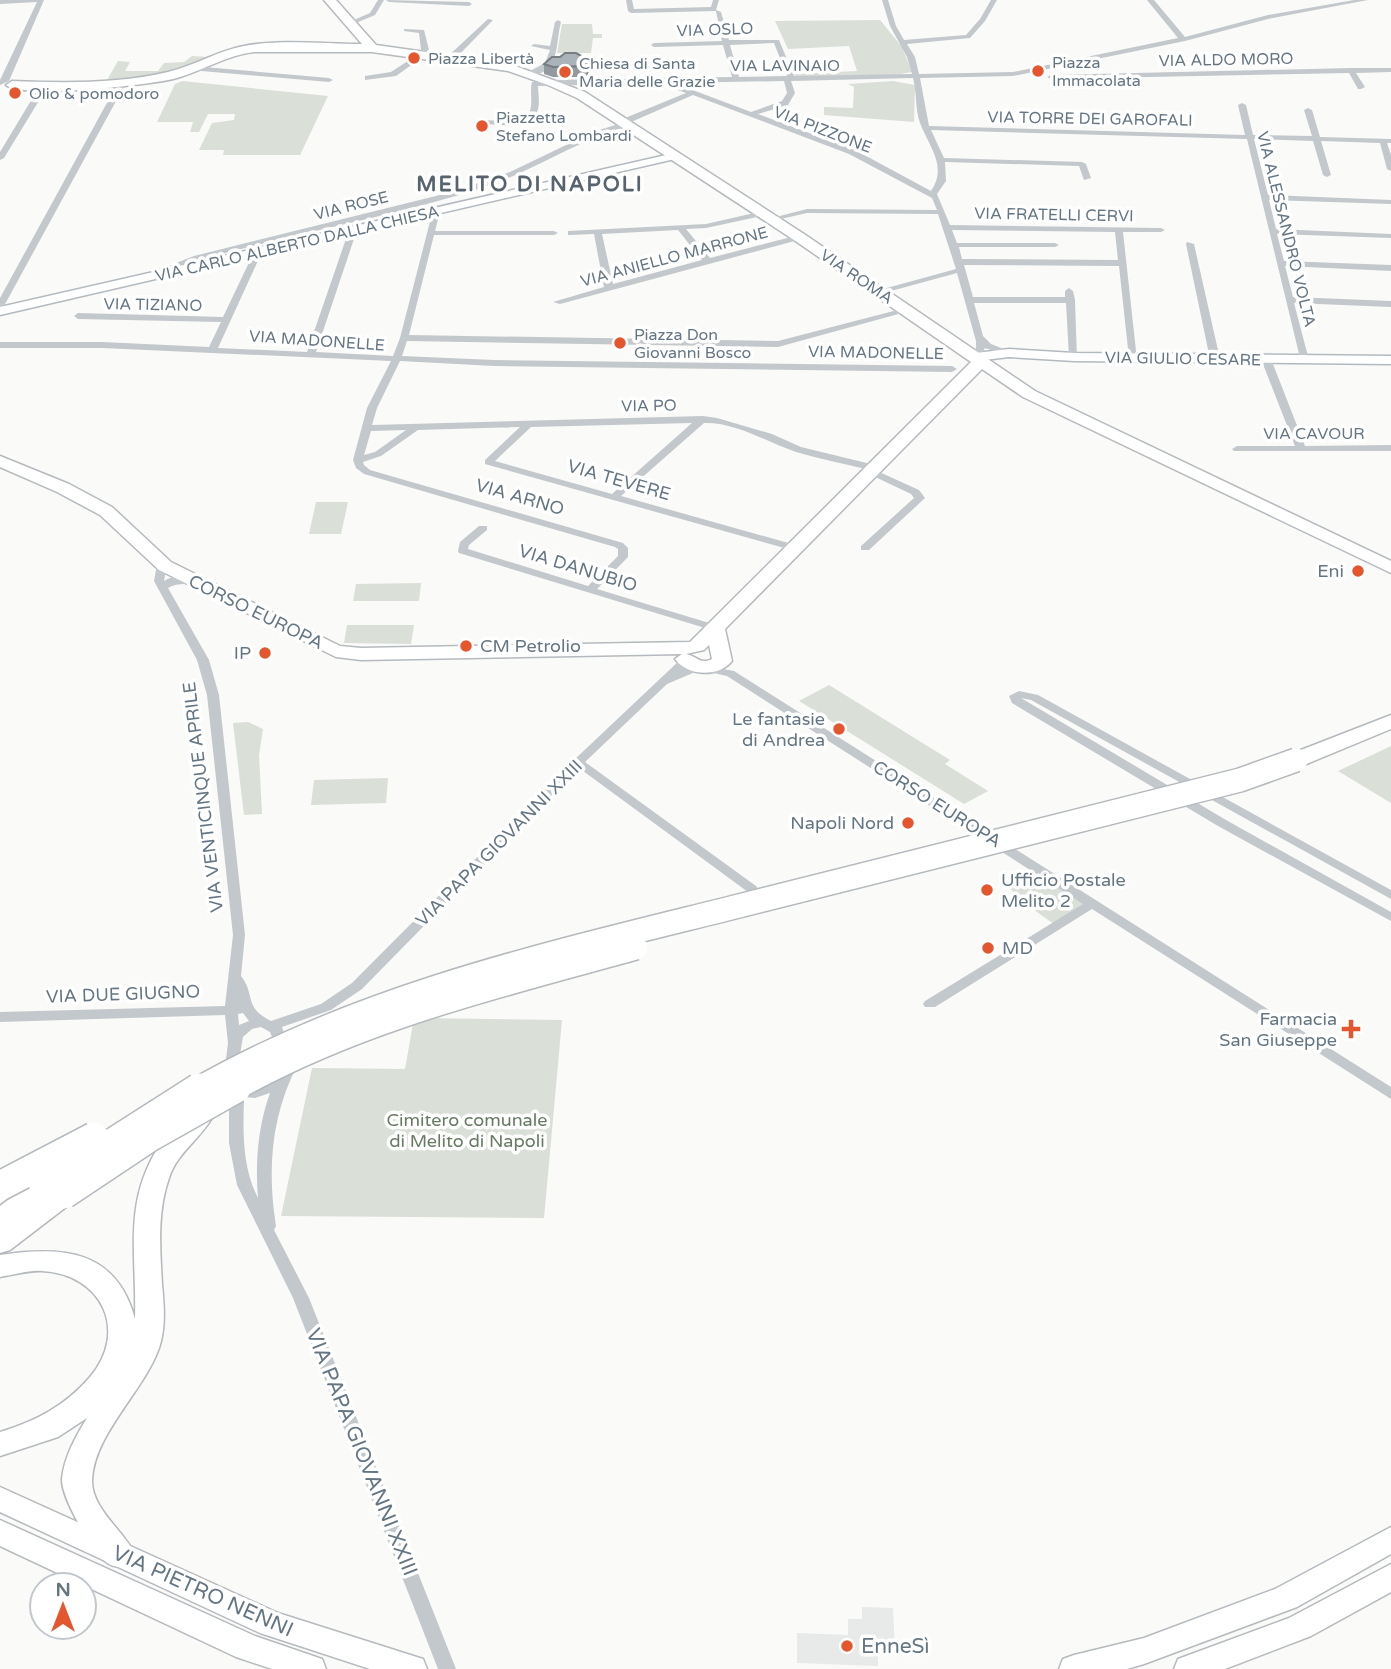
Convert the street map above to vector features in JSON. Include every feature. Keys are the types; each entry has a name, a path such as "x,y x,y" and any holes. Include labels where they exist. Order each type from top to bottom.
{"highway":[{"path":"0,1243 64,1194 152,1136 339,1039 452,999 626,950 1249,792 1391,721"},
{"path":"0,1186 73,1150 242,1051 492,968 1302,765 1391,738"},
{"path":"0,1221 242,1051"},
{"path":"119,1554 89,1515 77,1483 81,1459 128,1383 145,1347 150,1307 145,1209 155,1176 177,1137 231,1093"},
{"path":"0,1266 35,1260 62,1262 85,1270 105,1283 119,1303 123,1322 121,1340 113,1365 98,1388 72,1413 37,1433 0,1444"}],"main road":[{"path":"330,0 372,48"},
{"name":"VIA ROMA","path":"5,86 123,82 164,77 249,49 372,48 531,74 580,95 626,122 976,354 1029,394 1391,568"},
{"path":"703,659 715,628 874,470 976,354"},
{"name":"CORSO EUROPA","path":"0,461 63,488 106,511 164,574 193,580 336,651 361,654 631,650 703,659"},
{"name":"VIA PIETRO NENNI","path":"0,1499 271,1624 412,1669"},
{"name":"VIA PIETRO NENNI","path":"0,1532 247,1647 311,1669"},
{"path":"1074,1669 1144,1651 1286,1598 1391,1539"},
{"path":"1189,1669 1300,1627 1391,1577"}],"street":[{"path":"0,2 41,0 5,86"},
{"path":"349,24 373,15 381,0"},
{"path":"389,0 469,5"},
{"path":"629,0 629,10 717,7 736,79"},
{"path":"885,0 893,26 903,42 917,80 923,121 941,160 942,181 933,195 943,212 960,266 979,337 976,354"},
{"path":"903,42 968,37 983,20 994,0"},
{"path":"1150,0 1181,38"},
{"path":"917,80 1052,73 1268,17 1365,0"},
{"path":"449,60 490,20"},
{"path":"531,74 549,65 558,22"},
{"path":"368,78 393,74 421,56 425,50 422,32 406,30"},
{"name":"VIA OSLO","path":"654,45 777,41 789,79"},
{"path":"534,46 554,48"},
{"path":"193,68 328,80"},
{"path":"1351,70 1361,87"},
{"name":"VIA ALDO MORO","path":"1052,73 1391,70"},
{"name":"VIA LAVINAIO","path":"553,82 896,78 917,80"},
{"path":"749,115 785,103 790,96 789,79"},
{"name":"VIA PIZZONE","path":"660,81 852,152 933,195"},
{"path":"0,309 123,82"},
{"path":"480,129 483,122 514,122 528,118 534,110 534,85 553,82"},
{"path":"580,95 591,82"},
{"path":"0,158 44,86"},
{"name":"VIA ROSE","path":"160,275 174,265 496,180 604,130 698,94"},
{"name":"VIA ALESSANDRO VOLTA","path":"1242,105 1304,360"},
{"path":"1308,110 1327,175"},
{"name":"VIA TORRE DEI GAROFALI","path":"928,128 1387,141"},
{"path":"1387,141 1391,169"},
{"name":"VIA CARLO ALBERTO DALLA CHIESA","path":"0,309 160,275 675,156"},
{"path":"941,160 1082,164 1087,178"},
{"path":"1264,197 1391,202"},
{"path":"571,233 681,228 807,211 943,212"},
{"path":"358,460 380,389 396,360 404,338 436,212"},
{"name":"VIA FRATELLI CERVI","path":"947,226 1161,230"},
{"path":"1032,227 1037,246"},
{"path":"681,228 708,262"},
{"path":"1119,229 1134,358"},
{"path":"310,355 353,230"},
{"path":"1272,231 1391,236"},
{"path":"598,232 609,288"},
{"path":"432,233 554,233"},
{"name":"VIA ANIELLO MARRONE","path":"557,302 799,237"},
{"path":"1190,244 1215,359"},
{"path":"954,245 1055,246"},
{"path":"214,349 258,252"},
{"path":"880,291 960,266 1122,263"},
{"path":"1280,263 1391,268"},
{"path":"968,300 1070,296 1074,357"},
{"path":"1291,300 1391,304"},
{"path":"404,338 632,353 783,344 909,310"},
{"name":"VIA TIZIANO","path":"78,316 227,320"},
{"path":"979,337 988,346 1009,353"},
{"name":"VIA MADONELLE","path":"0,345 214,349 396,360 632,353 952,369"},
{"name":"VIA GIULIO CESARE","path":"976,354 1391,360"},
{"path":"1266,359 1301,448"},
{"path":"614,497 703,419"},
{"name":"VIA PO","path":"366,428 703,419 725,422 798,449 874,470 915,492 920,498 865,548"},
{"name":"VIA TEVERE","path":"530,423 489,462 794,548"},
{"path":"358,460 378,454 416,427"},
{"name":"VIA CAVOUR","path":"1237,449 1391,448"},
{"name":"VIA ARNO","path":"358,460 359,466 367,472 619,545 623,548 622,557 590,590"},
{"name":"VIA DANUBIO","path":"483,528 464,544 463,551 715,628"},
{"name":"VIA VENTICINQUE APRILE","path":"164,574 210,676 239,935 231,1010 242,1051 230,1080 231,1093"},
{"name":"VIA PAPA GIOVANNI XXIII","path":"242,1051 241,1030 326,1007 343,996 654,688 703,659"},
{"name":"CORSO EUROPA","path":"703,659 1391,1094"},
{"path":"1391,895 1034,697 1019,694 1015,696 1016,701 1222,823 1391,917"},
{"path":"578,762 752,889"},
{"path":"930,1004 1093,904"},
{"name":"VIA VENTICINQUE APRILE","path":"236,973 247,1010 265,1024"},
{"name":"VIA PAPA GIOVANNI XXIII","path":"272,1237 263,1196 263,1164 284,1075 343,996"},
{"name":"VIA DUE GIUGNO","path":"0,1017 247,1010"},
{"path":"231,1093 269,1089 281,1081 284,1075 283,1042 279,1033 265,1024"},
{"name":"VIA PAPA GIOVANNI XXIII","path":"231,1093 239,1165 244,1185 301,1298 447,1669"}],"shaded area":[{"path":"862,1607 893,1608 895,1650 878,1650 878,1666 797,1663 797,1633 848,1635 848,1619 862,1619"}],"green space":[{"path":"880,20 902,47 912,72 883,77 795,78 794,74 857,71 849,46 788,49 775,21"},
{"path":"562,24 592,24 593,34 602,34 602,38 593,38 591,53 557,53"},
{"path":"192,56 208,57 171,73 107,80 118,61 130,62 125,71 158,71 164,63 184,62"},
{"path":"182,81 328,96 300,155 223,155 224,150 199,150 212,123 234,120 235,114 208,114 199,132 190,132 193,122 157,122 175,84"},
{"path":"893,81 915,85 914,122 824,115 824,107 853,108 854,87 848,84"},
{"path":"316,502 348,502 341,534 309,534"},
{"path":"421,583 419,601 353,601 356,584"},
{"path":"347,625 414,625 411,644 344,643"},
{"path":"829,685 950,760 945,764 988,791 964,804 799,701"},
{"path":"248,722 263,729 259,755 262,814 244,815 233,723"},
{"path":"1391,746 1391,803 1338,771"},
{"path":"388,778 386,803 311,805 314,780"},
{"path":"1033,870 1086,904 1054,924 1021,901 1004,881"},
{"name":"Cimitero comunale di Melito di Napoli","path":"414,1018 562,1020 544,1218 281,1216 312,1068 405,1069"}],"building":[{"path":"565,53 576,53 589,60 587,66 553,67 544,64 552,57 560,57"}],"place":[{"name":"Piazza Libertà","path":"414,58"},
{"name":"Piazza Immacolata","path":"1038,71"},
{"name":"Chiesa di Santa Maria delle Grazie","path":"565,72"},
{"name":"Olio & pomodoro","path":"15,93"},
{"name":"Piazzetta Stefano Lombardi","path":"482,126"},
{"name":"Piazza Don Giovanni Bosco","path":"620,343"},
{"name":"Eni","path":"1358,571"},
{"name":"CM Petrolio","path":"466,646"},
{"name":"IP","path":"265,653"},
{"name":"Le fantasie di Andrea","path":"839,729"},
{"name":"Napoli Nord","path":"908,823"},
{"name":"Ufficio Postale Melito 2","path":"987,890"},
{"name":"MD","path":"988,948"},
{"name":"Farmacia San Giuseppe","path":"1351,1029"},
{"name":"EnneSì","path":"847,1646"}],"district":[{"name":"MELITO DI NAPOLI","path":"530,184"}]}
